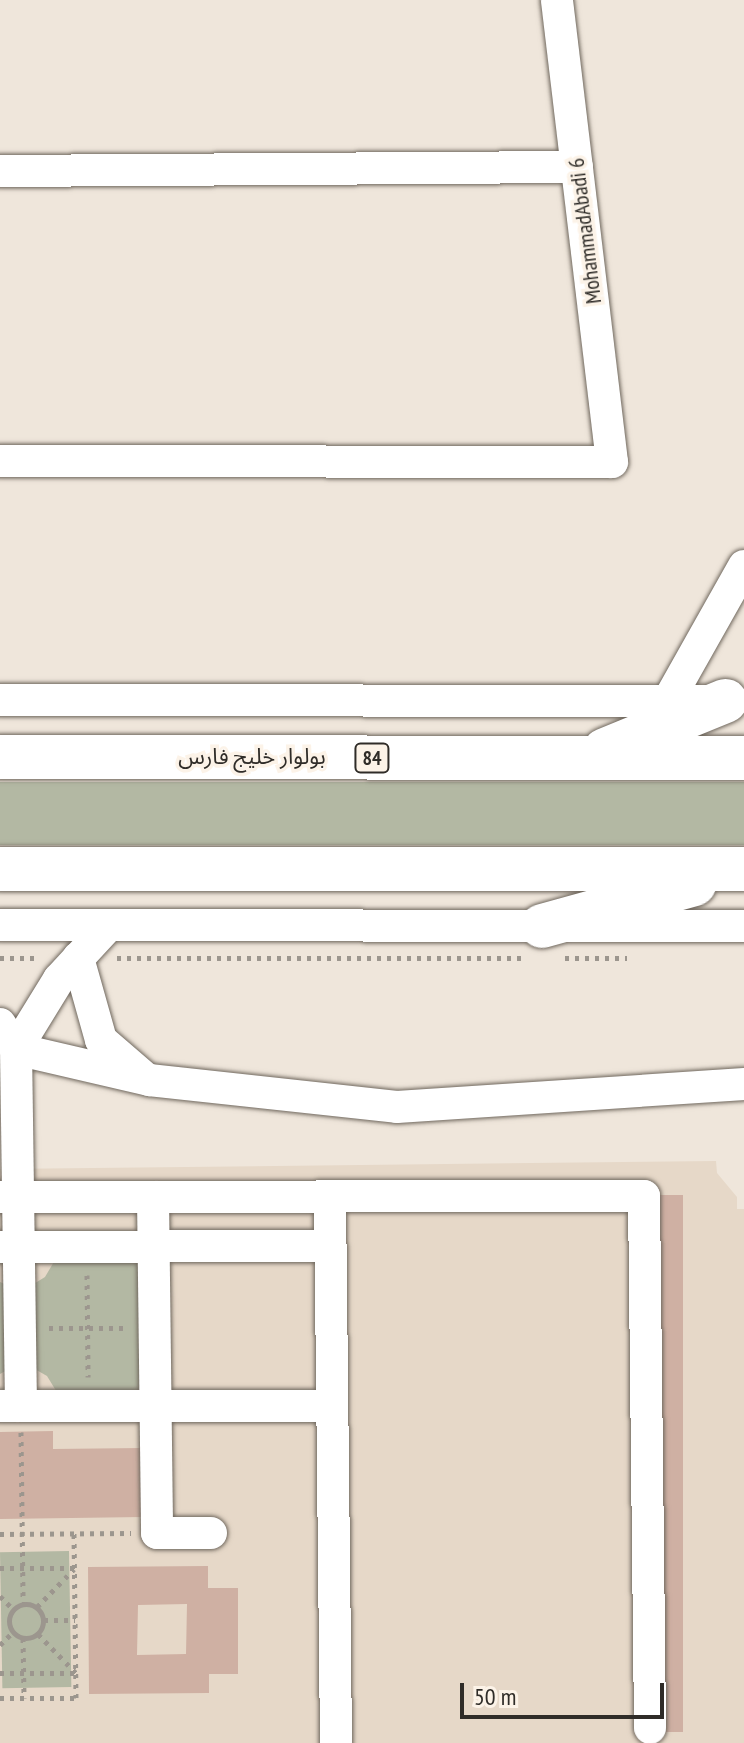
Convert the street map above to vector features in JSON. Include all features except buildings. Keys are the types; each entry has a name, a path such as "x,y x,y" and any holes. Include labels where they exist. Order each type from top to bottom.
{"highway":[{"path":"586,758 734,701"},
{"name":"بولوار خلیج فارس","path":"0,757 744,758"},
{"path":"0,869 744,870"},
{"path":"547,947 744,870"}],"street":[{"name":"MohammadAbadi 6","path":"0,461 612,462 557,0"},
{"path":"0,171 577,167"},
{"path":"668,701 744,566"},
{"path":"0,700 734,701"},
{"path":"0,925 108,926 547,947 744,926"},
{"path":"108,926 8,1036 9,1246 20,1328 14,1415 89,1406 332,1406"},
{"path":"78,958 101,1040 149,1080"},
{"path":"8,1036 149,1080 397,1107 744,1084"},
{"path":"9,1198 644,1196 650,1728"},
{"path":"153,1197 157,1533 211,1533"},
{"path":"330,1197 336,1743"},
{"path":"9,1246 330,1246"}],"path":[{"path":"0,958 547,947 635,958"},
{"path":"87,1246 89,1406"},
{"path":"20,1328 154,1328"},
{"path":"14,1415 23,1603"},
{"path":"0,1698 76,1698 74,1533"},
{"path":"0,1534 157,1533"},
{"path":"0,1568 75,1568"},
{"path":"37,1607 75,1568"},
{"path":"0,1596 13,1609"},
{"path":"38,1634 23,1638 13,1632 9,1621 13,1609 23,1603 37,1607 44,1620"},
{"path":"44,1620 75,1620"},
{"path":"38,1634 44,1620"},
{"path":"0,1621 9,1621"},
{"path":"0,1645 13,1632"},
{"path":"38,1634 76,1673"},
{"path":"23,1638 24,1698"},
{"path":"0,1673 76,1673"}],"shaded area":[{"path":"716,1161 717,1173 737,1197 737,1209 744,1209 744,1743 0,1743 0,1169"}],"green space":[{"path":"0,782 744,782 744,845 0,845"},
{"path":"55,1260 142,1260 144,1394 58,1394 47,1376 33,1368 32,1285 45,1277"},
{"path":"0,1282 5,1284 11,1368 0,1374"},
{"path":"69,1551 71,1687 2,1688 0,1552"}]}
